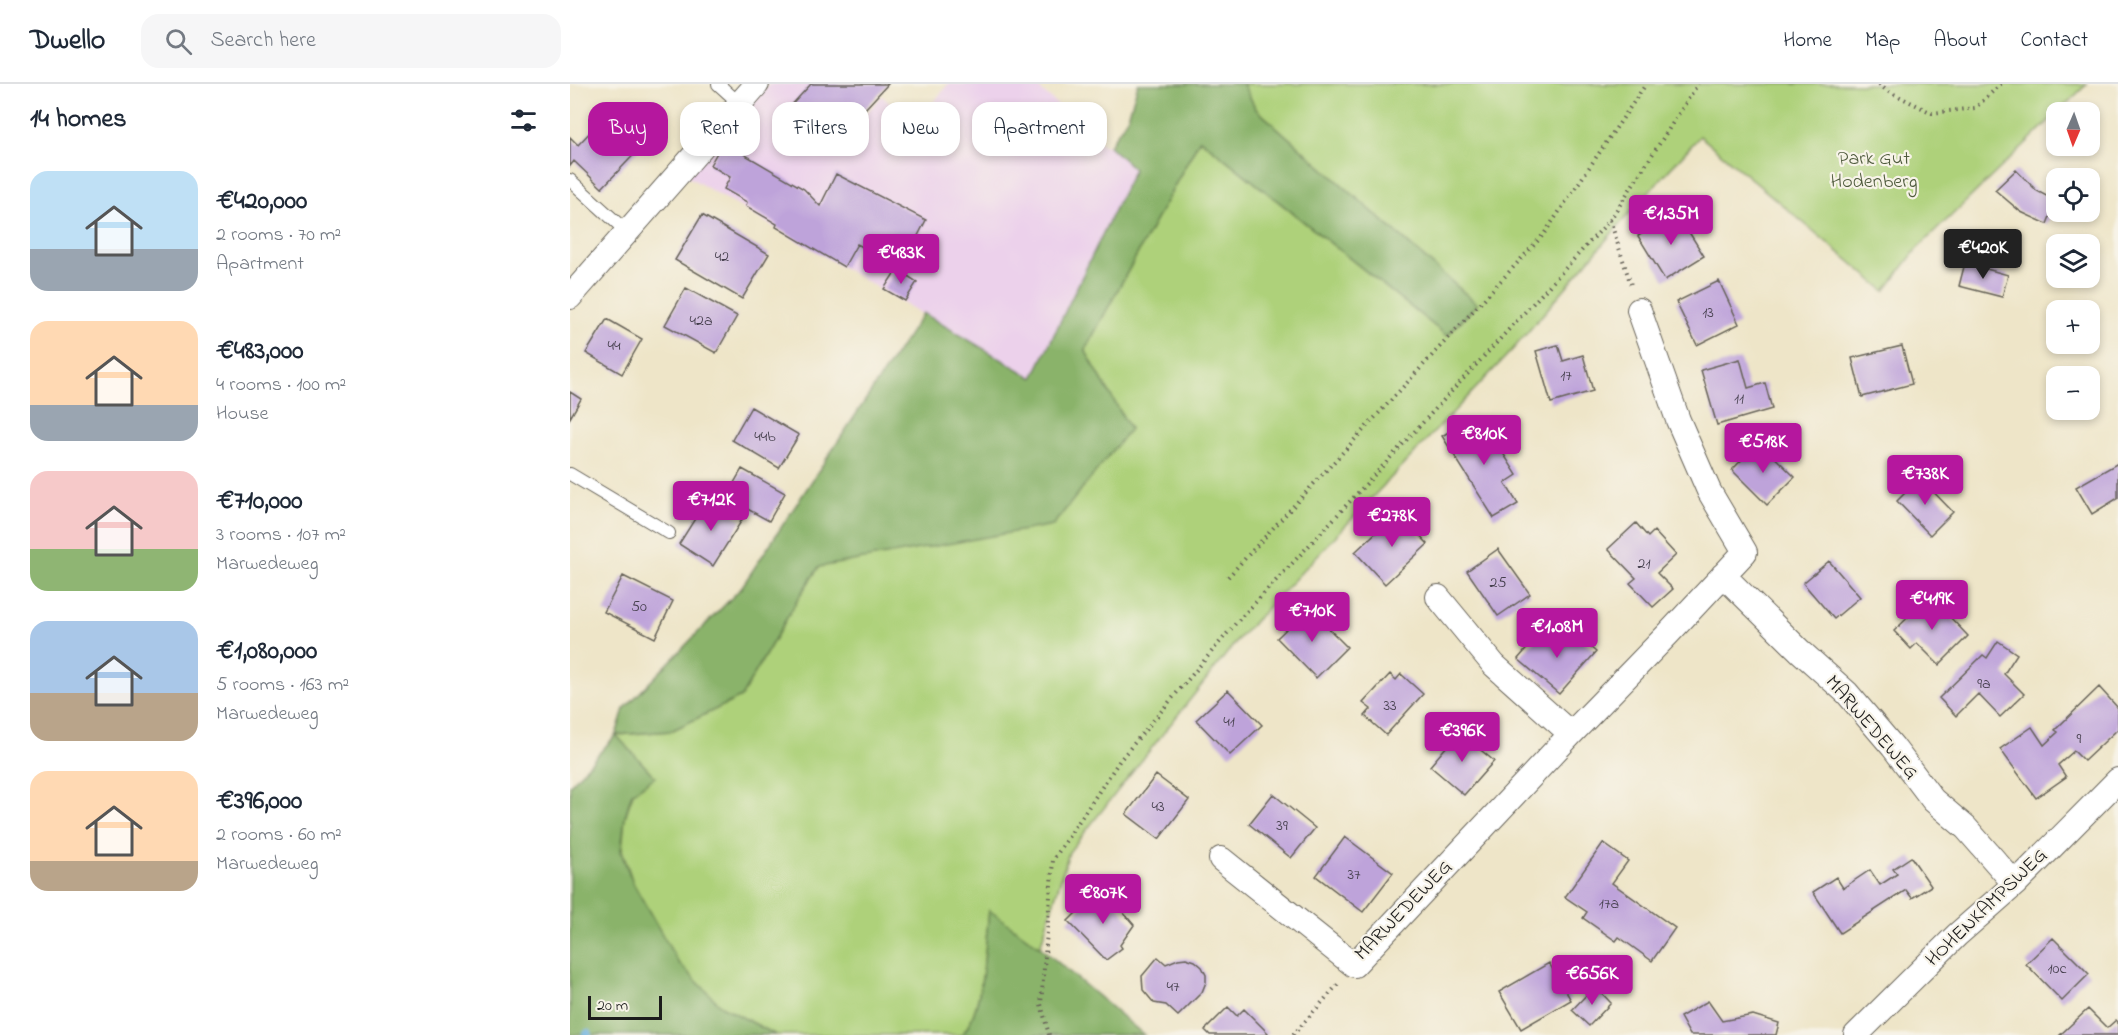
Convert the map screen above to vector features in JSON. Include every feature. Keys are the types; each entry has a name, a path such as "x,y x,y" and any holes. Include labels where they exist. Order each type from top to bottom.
{"street":[{"path":"742,102 757,84"},
{"path":"570,297 694,156"},
{"name":"MARWEDEWEG","path":"1221,859 1354,965 1745,552 1709,491 1678,420 1639,310"},
{"name":"MARWEDEWEG","path":"1723,575 1779,631 1847,693 1893,747 1933,800 1966,828 2015,884"},
{"path":"1438,597 1494,664 1571,734"},
{"name":"HOHENKAMPSWEG","path":"1856,1035 1957,935 2015,884 2118,780"}],"lane":[{"path":"718,84 738,102"},
{"path":"570,180 627,232"},
{"path":"570,474 669,533"}],"path":[{"path":"1228,577 1544,234 1646,84"},
{"path":"1049,1035 1041,1004 1053,860 1120,760 1236,623 1610,220 1698,84"},
{"path":"1880,84 1886,90 1932,113 1975,108 2001,84"},
{"path":"1610,220 1639,310"},
{"path":"1293,1035 1354,965"}],"shaded area":[{"path":"769,84 832,84 849,102 772,102 772,156 869,156 869,110 882,96 889,102 881,102 881,156 960,156 960,102 934,102 948,84 1034,84 1054,102 972,102 972,156 1107,156 1107,146 1134,169 1033,379 687,176 705,156 760,156 760,102 753,102"}],"green space":[{"path":"1138,84 1243,84 1256,109 1477,304 1447,336 1200,139 1085,350 1130,429 1053,525 819,567 741,697 671,731 616,735 624,709 741,588 923,313 1033,378 1134,169 1109,146 1128,117"},
{"name":"Park Gut Hodenberg","path":"1243,84 2087,84 2068,102 2046,102 2046,124 1916,250 1885,291 1700,136 1619,225 1515,347 1239,638 1069,852 1040,947 989,911 979,995 969,1025 961,1035 776,1035 721,1006 677,962 633,883 622,850 625,817 633,793 654,777 616,735 671,731 741,697 818,567 1130,429 1085,350 1200,139 1447,336 1477,304 1256,109"},
{"path":"616,735 655,777 632,793 625,817 621,852 633,883 678,962 721,1006 776,1035 570,1034 570,785"},
{"path":"989,910 1040,947 1144,1035 961,1035 969,1025 979,995"}],"building":[{"path":"811,84 888,84 869,105 869,102 794,102"},
{"path":"588,134 588,156 633,156 602,188 574,161 570,166 570,137 578,145"},
{"path":"715,156 747,156 804,189 820,206 836,174 926,220 902,267 857,244 844,267 776,227 777,224 746,206 747,202 724,189 730,177 710,165"},
{"path":"2016,170 2037,191 2046,196 2047,224 2021,212 1995,190"},
{"path":"1677,213 1704,256 1665,280 1638,236"},
{"path":"702,215 769,254 742,299 675,260"},
{"path":"1965,263 2008,275 2002,297 1959,286"},
{"path":"897,269 917,282 905,301 884,289"},
{"path":"1719,281 1739,324 1697,345 1676,302"},
{"path":"686,288 737,316 716,353 665,325"},
{"path":"607,319 642,339 622,374 586,353"},
{"path":"1558,345 1563,361 1583,355 1593,391 1551,403 1536,351"},
{"path":"1902,346 1912,384 1862,397 1852,358"},
{"path":"1740,359 1748,388 1765,383 1772,409 1717,425 1701,370"},
{"path":"570,392 581,399 570,418"},
{"path":"751,407 799,435 779,468 732,440"},
{"path":"1468,420 1478,437 1489,431 1517,475 1505,483 1518,504 1494,518 1442,436"},
{"path":"1759,442 1795,477 1767,505 1732,470"},
{"path":"2118,463 2118,498 2092,514 2076,487"},
{"path":"742,469 785,493 769,521 726,497"},
{"path":"1920,478 1953,512 1930,535 1897,501"},
{"path":"708,498 742,520 713,566 679,544"},
{"path":"1398,512 1428,544 1385,584 1355,552"},
{"path":"1636,523 1648,537 1654,531 1676,555 1657,573 1673,589 1653,607 1630,583 1636,578 1608,549"},
{"path":"1498,549 1530,594 1498,616 1467,571"},
{"path":"1829,561 1860,597 1834,619 1803,583"},
{"path":"623,576 673,601 655,638 604,612"},
{"path":"1930,596 1968,636 1939,665 1917,643 1911,649 1894,631"},
{"path":"1308,608 1347,647 1316,678 1277,638"},
{"path":"1543,630 1561,646 1573,632 1596,652 1559,694 1518,659"},
{"path":"1998,641 2017,654 2004,674 2024,694 2000,717 1978,694 1956,716 1939,698 1983,655 1987,658"},
{"path":"1390,674 1396,680 1401,674 1423,694 1386,735 1365,716 1371,709 1363,703"},
{"path":"2099,687 2118,708 2118,729 2084,761 2074,751 2058,765 2066,777 2036,798 2000,749 2032,727 2044,745 2058,732 2055,730"},
{"path":"1228,690 1262,725 1230,755 1196,720"},
{"path":"1459,732 1494,761 1464,795 1430,766"},
{"path":"1156,775 1189,800 1159,839 1126,814"},
{"path":"1273,794 1315,828 1291,858 1249,824"},
{"path":"1345,837 1393,873 1363,912 1316,876"},
{"path":"1603,843 1628,861 1612,883 1675,928 1652,961 1619,937 1616,941 1583,918 1587,912 1565,897"},
{"path":"1911,857 1931,886 1912,898 1906,890 1840,933 1813,892 1836,877 1843,888 1870,870 1880,885 1897,874 1893,869"},
{"path":"1106,892 1134,925 1120,945 1122,948 1106,960 1068,921 1080,909"},
{"path":"2053,938 2089,974 2062,1001 2026,964"},
{"path":"1158,957 1166,964 1186,958 1195,961 1206,975 1202,992 1178,1016 1166,1005 1154,1003 1143,990 1142,976"},
{"path":"1549,963 1571,1000 1521,1029 1499,992"},
{"path":"1595,986 1611,1003 1589,1026 1572,1010"},
{"path":"1708,1001 1722,1021 1753,1015 1779,1023 1776,1035 1690,1035 1680,1017"},
{"path":"1228,1007 1237,1016 1244,1009 1268,1033 1266,1035 1210,1035 1205,1030"},
{"path":"2088,1009 2107,1028 2116,1020 2118,1035 2060,1035"}]}
